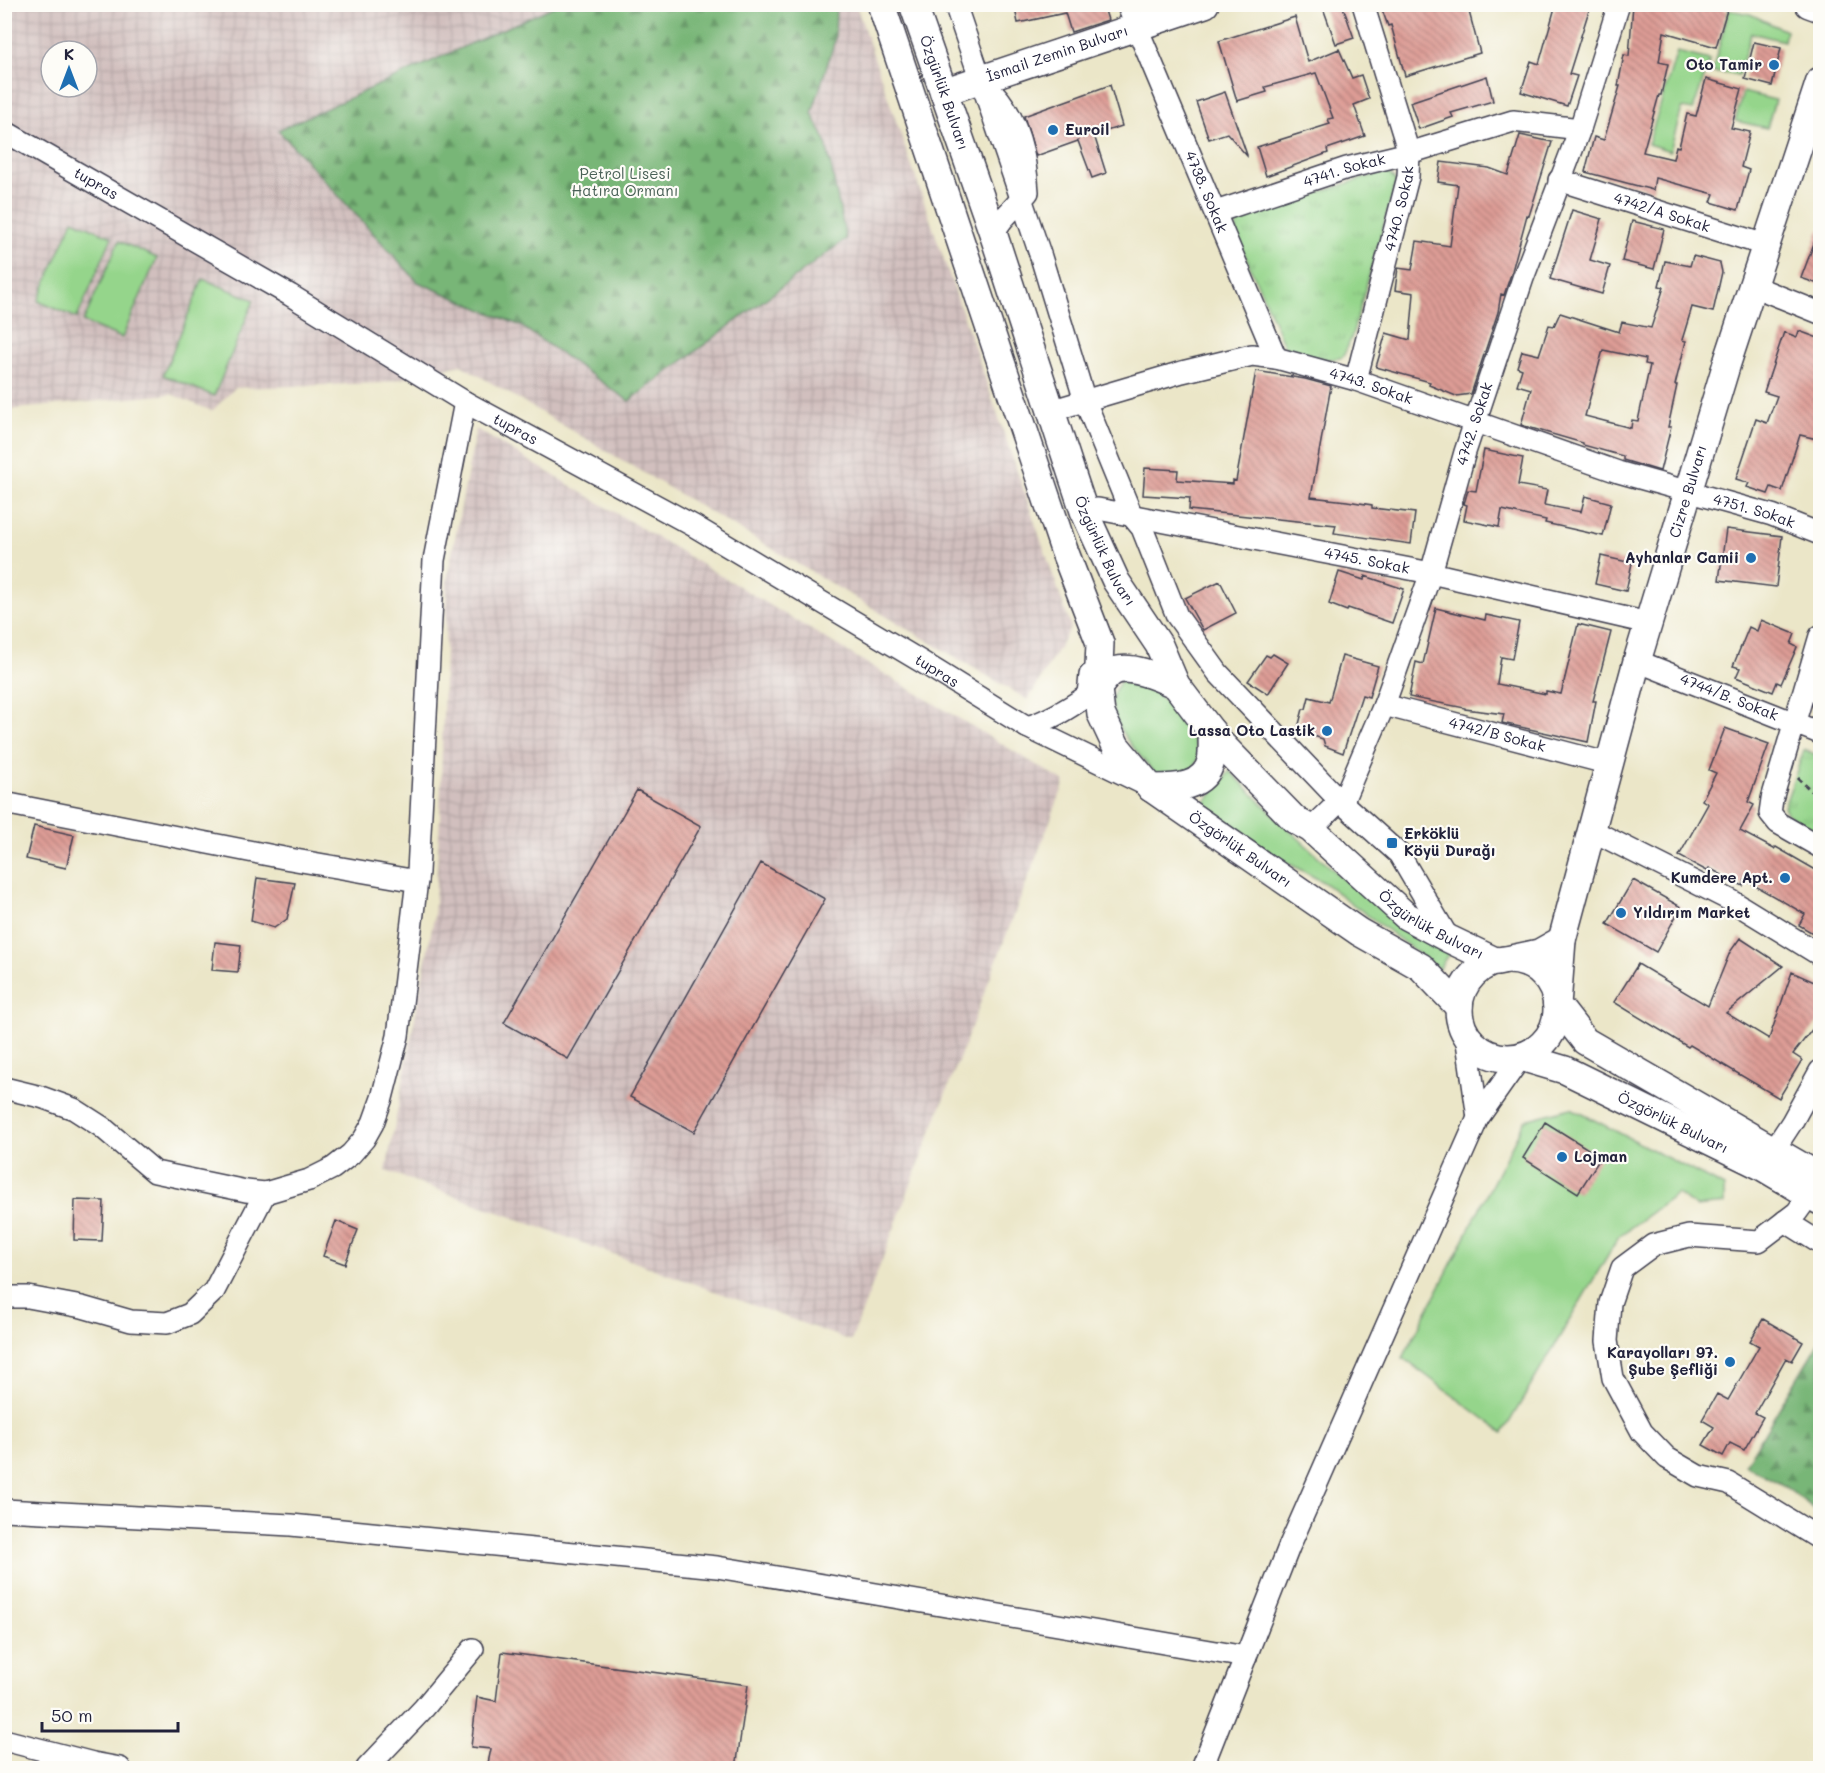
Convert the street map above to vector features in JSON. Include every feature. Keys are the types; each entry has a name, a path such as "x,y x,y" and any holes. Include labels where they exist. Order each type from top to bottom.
{"main road":[{"name":"Özgürlük Bulvarı","path":"881,4 1064,550 1100,643"},
{"name":"Özgürlük Bulvarı","path":"913,4 993,233 1084,511 1116,581 1159,645 1176,685 1220,743 1295,820 1311,830 1406,916 1497,962"},
{"name":"İsmail Zemin Bulvarı","path":"944,93 981,80 1131,16 1205,4"},
{"path":"1809,4 1821,8"},
{"name":"Cizre Bulvarı","path":"1557,1005 1562,940 1637,661 1765,245 1821,81"},
{"name":"Özgörlük Bulvarı","path":"1100,643 1093,692 1116,746 1151,788 1359,932 1421,967 1459,1006"},
{"path":"1093,692 1112,673 1124,668 1158,677 1176,685"},
{"path":"1151,788 1177,788 1194,783 1201,777 1211,763 1212,732"},
{"path":"1497,962 1514,961 1530,965 1543,975 1553,989 1557,1005 1552,1031 1544,1043 1521,1057 1505,1058 1490,1055 1476,1047 1466,1035 1460,1021 1459,1006 1464,988 1475,973 1485,966 1497,962 1539,953 1562,940"},
{"path":"1557,1005 1584,1041 1773,1151 1817,1191"},
{"name":"Özgörlük Bulvarı","path":"1521,1057 1565,1070 1817,1191"}],"street":[{"path":"955,4 981,80 1003,103 1015,128 1026,162 1028,192 993,233"},
{"name":"4740. Sokak","path":"1356,380 1408,177 1409,153 1363,4"},
{"name":"4742. Sokak","path":"1311,830 1346,796 1384,705 1431,573 1523,278 1580,129 1619,4"},
{"name":"4738. Sokak","path":"1131,16 1276,358"},
{"name":"4741. Sokak","path":"1216,212 1347,168 1409,153 1513,121 1580,129"},
{"name":"tupras","path":"4,131 290,295 465,402 693,526 1027,727 1151,788"},
{"name":"4742/A Sokak","path":"1559,180 1765,245"},
{"path":"1021,199 1085,401 1132,516 1142,528 1177,616 1218,673 1340,801 1399,854 1449,939"},
{"path":"1753,286 1821,313"},
{"name":"4743. Sokak","path":"1050,411 1182,372 1252,356 1276,358 1356,380 1618,472 1688,490"},
{"path":"4,1088 41,1097 74,1109 102,1127 155,1172 246,1191 266,1193 309,1180 333,1168 351,1154 364,1139 373,1124 382,1098 398,1036 417,880 433,570 465,402"},
{"name":"4751. Sokak","path":"1688,490 1772,515 1821,534"},
{"name":"4745. Sokak","path":"1084,511 1098,509 1431,573 1648,623"},
{"path":"1821,636 1782,762 1770,813 1778,823 1821,847"},
{"name":"4744/B. Sokak","path":"1637,661 1821,734"},
{"path":"1027,727 1067,710 1093,692"},
{"name":"4742/B Sokak","path":"1384,705 1610,764"},
{"path":"4,803 284,858 417,880"},
{"path":"1593,831 1732,901 1821,954"},
{"path":"1466,1035 1478,1118"},
{"path":"1202,1768 1294,1537 1478,1118 1521,1057"},
{"path":"1773,1151 1821,1071"},
{"path":"1817,1191 1797,1212 1759,1241 1689,1236 1653,1245 1622,1268 1610,1303 1607,1341 1614,1378 1624,1400 1642,1432 1667,1458 1698,1476 1729,1483 1821,1539"},
{"path":"4,1297 28,1297 82,1307 131,1321 167,1323 190,1314 213,1291 266,1193"},
{"path":"1785,1221 1821,1243"},
{"path":"4,1509 291,1525 717,1567 1246,1657"},
{"path":"367,1768 424,1708 473,1649"},
{"path":"4,1740 120,1768"}],"path":[{"path":"1782,762 1821,799"}],"shaded area":[{"path":"5,5 856,5 1071,627 1028,700 461,365 382,383 235,388 212,411 171,394 5,410"},
{"path":"476,429 1065,782 851,1341 386,1171 434,917 440,818 447,579"}],"green space":[{"name":"Petrol Lisesi Hatıra Ormanı","path":"557,5 836,5 835,40 812,113 826,142 846,239 629,401 521,326 418,282 278,130"},
{"path":"1729,10 1750,14 1786,31 1784,41 1751,33 1739,75 1712,72"},
{"path":"1677,52 1710,60 1693,110 1682,108 1670,151 1648,144"},
{"path":"1743,92 1775,100 1767,128 1735,121"},
{"path":"1387,171 1396,182 1351,339 1343,357 1323,359 1287,352 1238,239 1236,224 1243,216"},
{"path":"73,220 112,237 77,318 38,301"},
{"path":"119,241 157,258 122,338 83,322"},
{"path":"203,279 254,300 214,396 163,375"},
{"path":"1122,679 1148,684 1172,709 1192,736 1199,756 1192,772 1183,778 1156,775 1128,741 1116,722 1113,712 1112,698"},
{"path":"1804,750 1820,756 1820,833 1788,815 1784,807"},
{"path":"1230,771 1299,839 1353,887 1391,916 1449,953 1439,969 1323,882 1277,857 1201,808"},
{"path":"1571,1108 1724,1187 1724,1204 1696,1207 1677,1194 1619,1236 1503,1433 1403,1358 1525,1120"},
{"path":"1820,1340 1820,1513 1781,1484 1745,1465"}],"building":[{"path":"1014,4 1103,4 1108,20 1071,32 1065,13 1018,23"},
{"path":"1342,4 1354,38 1336,44 1323,8"},
{"path":"1380,4 1467,4 1480,53 1405,76 1391,25 1388,26"},
{"path":"1556,4 1591,4 1569,74 1577,76 1567,106 1521,92 1531,61 1539,64"},
{"path":"1633,4 1708,4 1727,10 1716,47 1664,32 1659,62 1668,64 1643,152 1673,159 1676,146 1679,147 1687,114 1696,116 1706,79 1742,89 1731,128 1750,132 1741,167 1749,170 1738,210 1711,202 1714,194 1655,178 1653,190 1585,172 1594,137 1604,140 1620,86 1618,86 1624,55 1629,56"},
{"path":"1295,17 1308,62 1339,49 1352,78 1361,75 1369,99 1354,105 1365,136 1327,149 1328,153 1266,176 1257,147 1330,124 1328,119 1333,118 1316,73 1265,87 1267,92 1237,101 1219,41"},
{"path":"1754,42 1781,48 1772,86 1745,79"},
{"path":"1487,76 1493,101 1451,113 1453,117 1419,129 1410,102"},
{"path":"1110,85 1122,126 1094,135 1106,173 1092,178 1078,141 1036,156 1024,116"},
{"path":"1225,92 1247,156 1227,133 1209,139 1196,102"},
{"path":"1520,135 1552,142 1529,216 1527,215 1504,295 1501,294 1498,312 1471,394 1456,396 1429,385 1430,382 1376,367 1386,333 1410,340 1414,293 1395,290 1398,268 1412,270 1417,241 1450,246 1458,185 1438,182 1441,162 1489,168 1508,175"},
{"path":"1572,210 1602,219 1590,260 1610,266 1602,294 1550,279"},
{"path":"1632,221 1664,229 1654,269 1622,261"},
{"path":"1819,230 1821,230 1821,285 1801,278"},
{"path":"1693,256 1720,263 1722,272 1713,312 1692,307 1682,340 1686,341 1675,385 1677,385 1668,427 1671,427 1660,471 1623,460 1623,456 1521,425 1531,389 1517,385 1522,369 1517,367 1522,351 1539,355 1549,325 1554,326 1560,313 1619,332 1622,322 1651,328 1664,287 1659,286 1665,261 1690,266","holes":["1603,350 1646,359 1645,364 1650,365 1638,421 1632,420 1631,428 1585,416"]},
{"path":"1799,331 1821,339 1821,440 1800,435 1782,491 1771,487 1768,494 1747,487 1749,483 1736,479 1756,419 1767,423 1777,396 1764,392 1784,332 1797,337"},
{"path":"1256,371 1331,386 1311,497 1415,513 1411,544 1334,533 1336,525 1189,510 1190,498 1143,495 1145,468 1178,470 1177,480 1233,484 1233,480 1236,481"},
{"path":"1484,450 1523,458 1518,485 1547,490 1544,505 1581,512 1585,496 1611,503 1603,536 1545,523 1546,520 1502,510 1499,527 1464,520 1467,505 1464,504 1468,490 1476,491"},
{"name":"Ayhanlar Camii","path":"1726,529 1782,536 1776,587 1719,580"},
{"path":"1601,556 1632,563 1626,591 1595,584"},
{"path":"1339,572 1364,580 1365,576 1404,589 1392,623 1329,604"},
{"path":"1220,581 1236,613 1203,630 1185,598"},
{"path":"1436,608 1485,620 1486,615 1519,622 1512,659 1501,657 1497,684 1546,694 1546,691 1561,694 1578,624 1611,632 1593,701 1596,701 1588,742 1502,723 1504,714 1465,709 1409,697 1416,662 1423,664"},
{"path":"1761,620 1795,634 1791,644 1797,647 1781,684 1777,682 1773,692 1736,677 1740,668 1733,666 1749,627 1757,631"},
{"path":"1273,654 1288,663 1268,694 1248,681 1266,655 1270,657"},
{"path":"1342,656 1378,666 1369,697 1362,695 1343,753 1325,746 1323,739 1301,732 1298,728 1309,697 1329,702"},
{"path":"1725,728 1769,744 1748,802 1754,805 1740,831 1774,849 1776,847 1821,873 1821,938 1799,925 1805,914 1745,880 1743,886 1709,868 1707,871 1679,856 1708,804 1702,800 1716,773 1709,770"},
{"path":"637,790 701,826 568,1059 504,1023"},
{"path":"34,826 74,835 66,868 26,859"},
{"path":"761,863 825,899 694,1132 630,1097"},
{"path":"257,878 295,883 287,919 274,928 251,921"},
{"path":"1633,880 1681,907 1656,952 1607,924"},
{"path":"1740,938 1783,966 1726,1013 1769,1039 1792,972 1821,985 1821,1018 1793,1054 1802,1060 1779,1098 1614,1002 1638,964 1708,1006 1730,952"},
{"path":"215,942 241,945 238,972 212,970"},
{"name":"Lojman","path":"1545,1122 1601,1157 1578,1193 1523,1158"},
{"path":"75,1200 104,1201 102,1241 74,1240"},
{"path":"336,1221 358,1230 345,1264 323,1256"},
{"path":"1763,1319 1803,1342 1792,1361 1786,1358 1755,1413 1763,1417 1744,1450 1730,1443 1723,1456 1703,1445 1714,1427 1702,1420 1717,1394 1728,1400 1759,1346 1750,1341"},
{"path":"502,1652 748,1685 736,1768 487,1768 491,1749 471,1747 477,1697 496,1701"}],"place":[{"name":"Oto Tamir","path":"1774,65"},
{"name":"Euroil","path":"1053,130"},
{"name":"Ayhanlar Camii","path":"1751,558"},
{"name":"Lassa Oto Lastik","path":"1327,731"},
{"name":"Erköklü Köyü Durağı","path":"1392,843"},
{"name":"Kumdere Apt.","path":"1785,878"},
{"name":"Yıldırım Market","path":"1621,913"},
{"name":"Lojman","path":"1562,1157"},
{"name":"Karayolları 97. Şube Şefliği","path":"1730,1362"}]}
